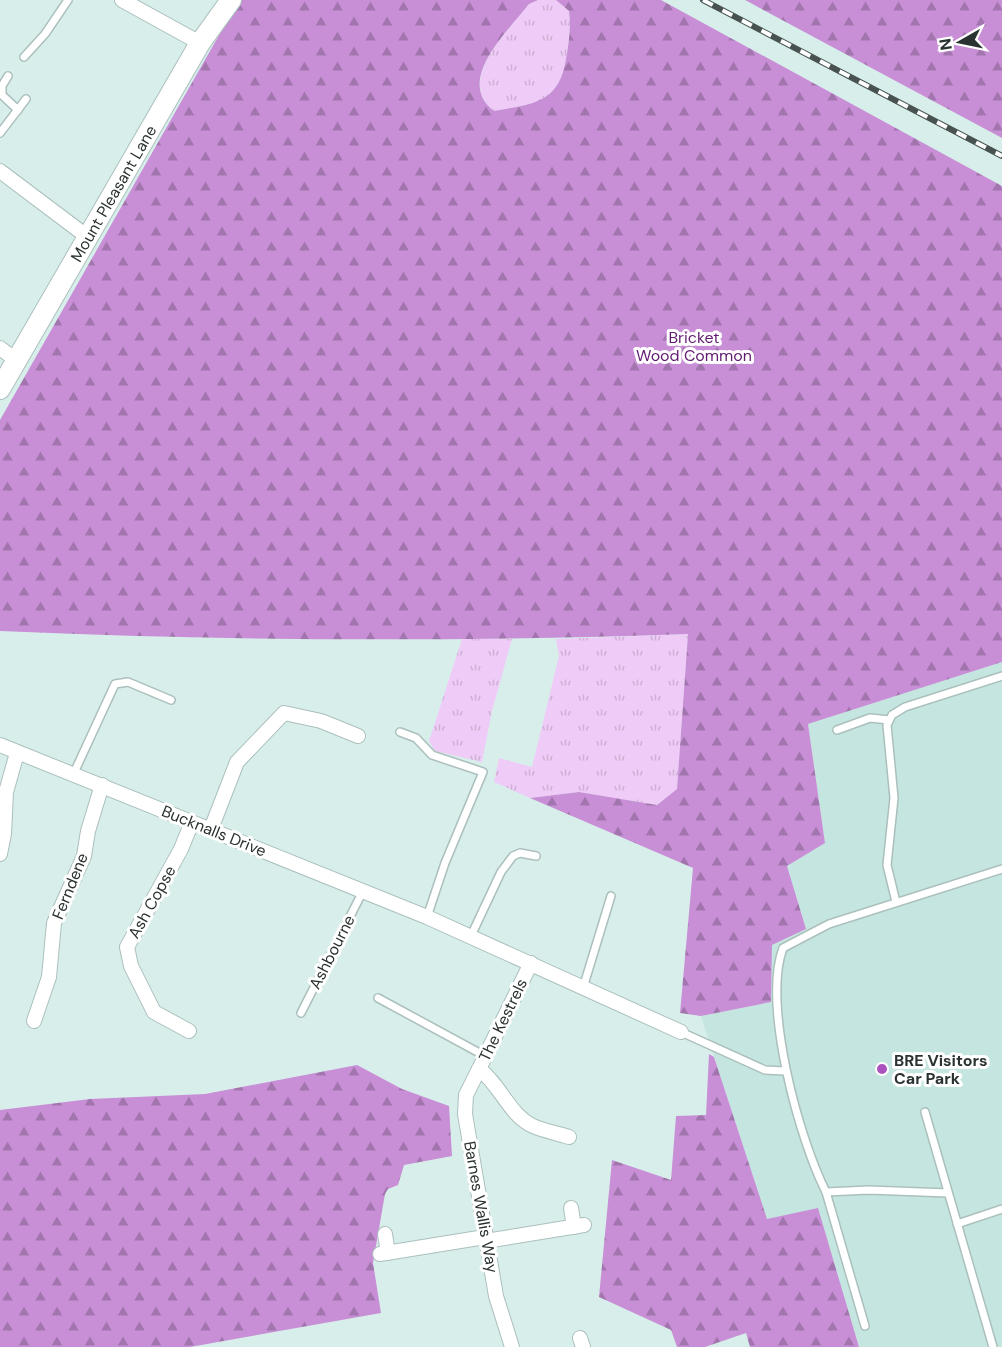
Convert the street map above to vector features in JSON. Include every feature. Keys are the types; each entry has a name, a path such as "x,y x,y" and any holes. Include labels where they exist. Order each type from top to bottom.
{"street":[{"path":"122,0 200,43"},
{"name":"Mount Pleasant Lane","path":"0,389 200,43 231,0"},
{"path":"0,171 89,238"},
{"path":"0,348 17,361"},
{"path":"211,829 237,762 284,713 321,720 358,736"},
{"name":"Bucknalls Drive","path":"0,745 427,917 681,1032"},
{"path":"0,854 4,834 6,792 17,753"},
{"name":"Ferndene","path":"34,1021 49,977 54,923 84,856 88,831 102,785"},
{"name":"Ash Copse","path":"189,1031 154,1011 131,966 127,947 181,849 192,822"},
{"name":"The Kestrels","path":"531,963 482,1063 525,1121 532,1126 569,1137"},
{"name":"Barnes Wallis Way","path":"482,1063 466,1095 465,1105 485,1239 499,1311 512,1347"},
{"path":"385,1234 384,1254 579,1226 571,1208"}],"lane":[{"path":"24,57 45,34 68,0"},
{"path":"8,76 2,86 2,95 18,110"},
{"path":"0,133 26,99"},
{"path":"896,902 887,865 894,798 893,769 886,739 889,720 892,715 905,707 1002,676"},
{"path":"73,775 115,684 128,682 171,700"},
{"path":"837,730 870,718 889,720"},
{"path":"400,732 416,738 432,755 483,772 445,863 427,917"},
{"path":"470,938 506,863 520,853 536,856"},
{"path":"865,1326 826,1192 815,1170 784,1071 777,964 783,948 829,924 1002,868"},
{"name":"Ashbourne","path":"302,1013 363,891"},
{"path":"583,988 611,896"},
{"path":"378,998 482,1063"},
{"path":"681,1032 765,1071 784,1071"},
{"path":"925,1112 993,1347"},
{"path":"826,1192 869,1190 948,1193"},
{"path":"957,1224 1002,1209"}],"shaded area":[{"path":"1002,662 1002,1347 859,1347 818,1209 767,1220 701,1016 771,1002 772,945 806,929 787,866 825,843 808,724"}],"green space":[{"name":"Bricket Wood Common","path":"239,0 538,0 529,4 509,28 489,56 482,71 480,85 483,99 494,111 542,99 557,85 566,59 570,23 569,11 556,0 661,0 1002,186 1002,662 808,724 825,843 787,866 806,929 772,945 771,1002 701,1016 680,1013 693,868 530,798 579,792 657,805 677,789 688,634 344,639 172,637 0,631 0,420"},
{"path":"538,0 556,0 569,11 569,41 562,74 557,85 542,99 494,111 483,99 480,85 482,71 489,56 509,28 529,4"},
{"path":"745,0 1002,0 1002,138"},
{"path":"688,634 677,789 657,805 579,792 530,798 494,782 499,758 532,767 559,656 556,639"},
{"path":"462,639 512,639 492,711 482,762 435,751 429,741"},
{"path":"709,1054 714,1057 767,1219 818,1208 859,1347 750,1347 746,1333 705,1347 677,1347 671,1330 599,1297 612,1160 671,1180 676,1116 706,1115"},
{"path":"357,1065 402,1089 449,1106 452,1156 404,1165 398,1185 388,1189 385,1194 373,1263 381,1313 190,1347 0,1347 0,1110 90,1099 205,1094"}],"railway":[{"path":"703,0 1002,156"}],"place":[{"name":"BRE Visitors Car Park","path":"882,1069"}]}
